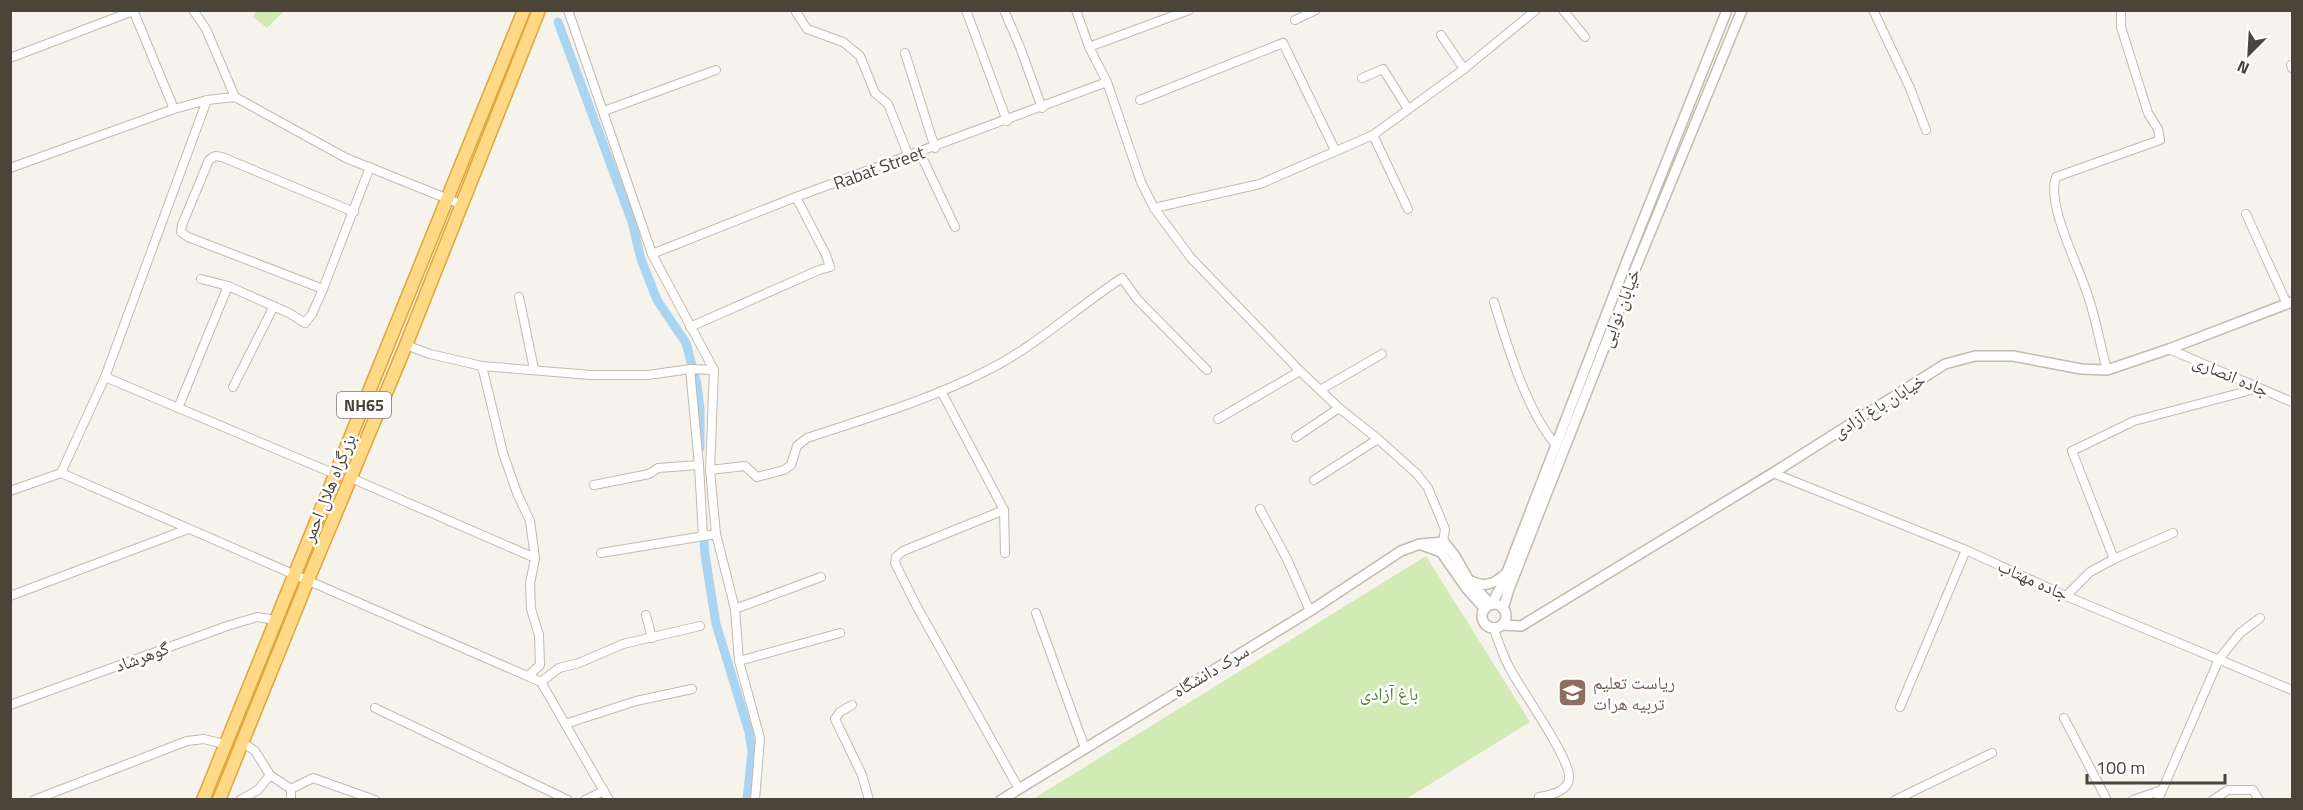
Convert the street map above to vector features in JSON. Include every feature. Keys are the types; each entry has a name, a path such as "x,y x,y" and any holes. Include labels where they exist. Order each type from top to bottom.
{"highway":[{"name":"بزرگراه هلال احمر","path":"202,800 449,199 524,10"},
{"name":"بزرگراه هلال احمر","path":"219,800 463,205 539,10"}],"street":[{"path":"193,10 206,29 235,97"},
{"path":"568,10 652,254 714,370 710,470 716,534 735,609 740,661 760,738 755,800"},
{"path":"966,10 1007,121"},
{"path":"1004,10 1042,108"},
{"path":"1076,10 1089,47 1107,82 1141,182 1154,208 1191,258 1300,371 1339,408 1417,474 1428,488 1445,529 1443,547 1467,589 1488,607"},
{"path":"1089,47 1189,10"},
{"path":"1294,20 1316,10"},
{"path":"1154,208 1260,184 1373,135 1464,69 1536,10"},
{"path":"1563,10 1585,37"},
{"name":"خیابان نوایی","path":"1488,607 1506,574 1628,258 1728,10"},
{"name":"خیابان نوایی","path":"1503,609 1634,273 1742,10"},
{"path":"1873,10 1910,88 1926,130"},
{"path":"2107,370 2088,294 2060,219 2054,193 2056,177 2160,140 2158,129 2148,113 2121,27 2121,10"},
{"path":"10,58 133,11 174,109"},
{"path":"796,12 807,29 843,42 860,56 875,93 888,104 909,157"},
{"path":"1441,34 1464,69"},
{"path":"1140,100 1283,43 1335,150"},
{"path":"905,53 935,148"},
{"path":"1362,78 1383,69 1408,109"},
{"path":"604,111 716,70"},
{"name":"Rabat Street","path":"652,254 796,197 935,148 1107,82"},
{"path":"10,168 174,109 207,100 235,97 346,158 463,205"},
{"path":"61,473 105,377 207,100"},
{"path":"1373,135 1408,209"},
{"path":"920,153 955,227"},
{"path":"323,289 188,237 182,232 182,225 209,160 215,156 354,212"},
{"path":"201,279 228,286 274,306 305,323 312,314 323,289 370,167"},
{"path":"690,327 830,267 796,197"},
{"path":"2246,214 2290,303"},
{"path":"710,470 745,466 757,477 784,470 791,465 797,446 807,438 941,391 987,370 1029,345 1122,278 1137,299 1207,370"},
{"path":"178,408 228,286"},
{"path":"519,297 534,369"},
{"path":"1494,302 1508,346 1536,415 1547,435 1556,445"},
{"name":"خیابان باغ آزادی","path":"1497,626 1521,626 1773,474 1945,364 1975,356 2013,356 2081,369 2107,370 2290,303"},
{"path":"232,387 274,306"},
{"path":"406,345 430,354 482,366 603,375 648,375 690,369 714,370"},
{"name":"جاده انصاری","path":"2169,349 2292,402"},
{"path":"1320,390 1382,354"},
{"path":"482,366 503,453 530,521 535,558 530,584 531,609 539,635 540,665 528,676"},
{"path":"690,369 703,536"},
{"path":"1218,419 1300,371"},
{"path":"105,377 335,474"},
{"path":"2114,559 2072,451 2134,421 2259,388"},
{"path":"941,391 1004,510 1005,553"},
{"path":"1296,437 1339,408"},
{"path":"1314,480 1378,439"},
{"path":"594,485 649,474 658,468 699,465"},
{"path":"10,491 61,473 541,682 609,800"},
{"name":"جاده مهتاب","path":"1773,474 1966,550 2066,596 2292,690"},
{"path":"351,478 535,558"},
{"path":"1260,509 1287,559 1310,611"},
{"path":"1004,510 903,551 896,556 895,563 1019,789"},
{"path":"10,596 188,529"},
{"path":"2066,596 2090,572 2173,533"},
{"path":"601,553 716,534"},
{"name":"سرک دانشگاه","path":"1001,800 1310,611 1401,552 1420,544 1443,547"},
{"path":"1443,547 1455,556 1488,607"},
{"path":"1900,707 1966,550"},
{"path":"1468,579 1477,584 1486,585 1495,583 1506,574"},
{"path":"735,609 821,577"},
{"path":"1496,604 1503,609 1506,617 1497,626 1485,622 1483,613 1488,607 1496,604"},
{"path":"1036,614 1085,748"},
{"path":"646,615 652,638"},
{"name":"گوهرشاد","path":"10,705 226,626 257,617 275,620"},
{"path":"2158,800 2219,659 2240,633 2260,618"},
{"path":"541,682 559,668 579,663 623,644 700,626"},
{"path":"1497,626 1511,672 1560,751 1569,774 1566,787 1554,795 1538,799"},
{"path":"740,661 840,633"},
{"path":"565,724 636,701 692,689"},
{"path":"852,705 840,712 836,719 862,775 869,800"},
{"path":"375,708 568,800"},
{"path":"2064,718 2107,800"},
{"path":"34,800 188,741 204,739 224,744"},
{"path":"242,742 255,752 270,775 291,789"},
{"path":"1895,800 1992,753"},
{"path":"240,800 258,790 270,775"},
{"path":"291,789 313,778 375,800"},
{"path":"291,789 291,800"},
{"path":"2133,800 2162,790"},
{"path":"2213,800 2228,790 2253,790 2259,800"},
{"path":"585,800 604,791"}],"green space":[{"path":"256,10 284,11 267,28 253,17"},
{"name":"باغ آزادی","path":"1426,556 1530,722 1406,799 1033,799"}],"waterway":[{"path":"558,22 632,222 641,259 657,300 686,343 697,384 700,409 700,448"},
{"path":"703,527 716,624 749,732 752,752 747,800"}],"place":[{"name":"ریاست تعلیم تربیه هرات","path":"1572,693"}]}
